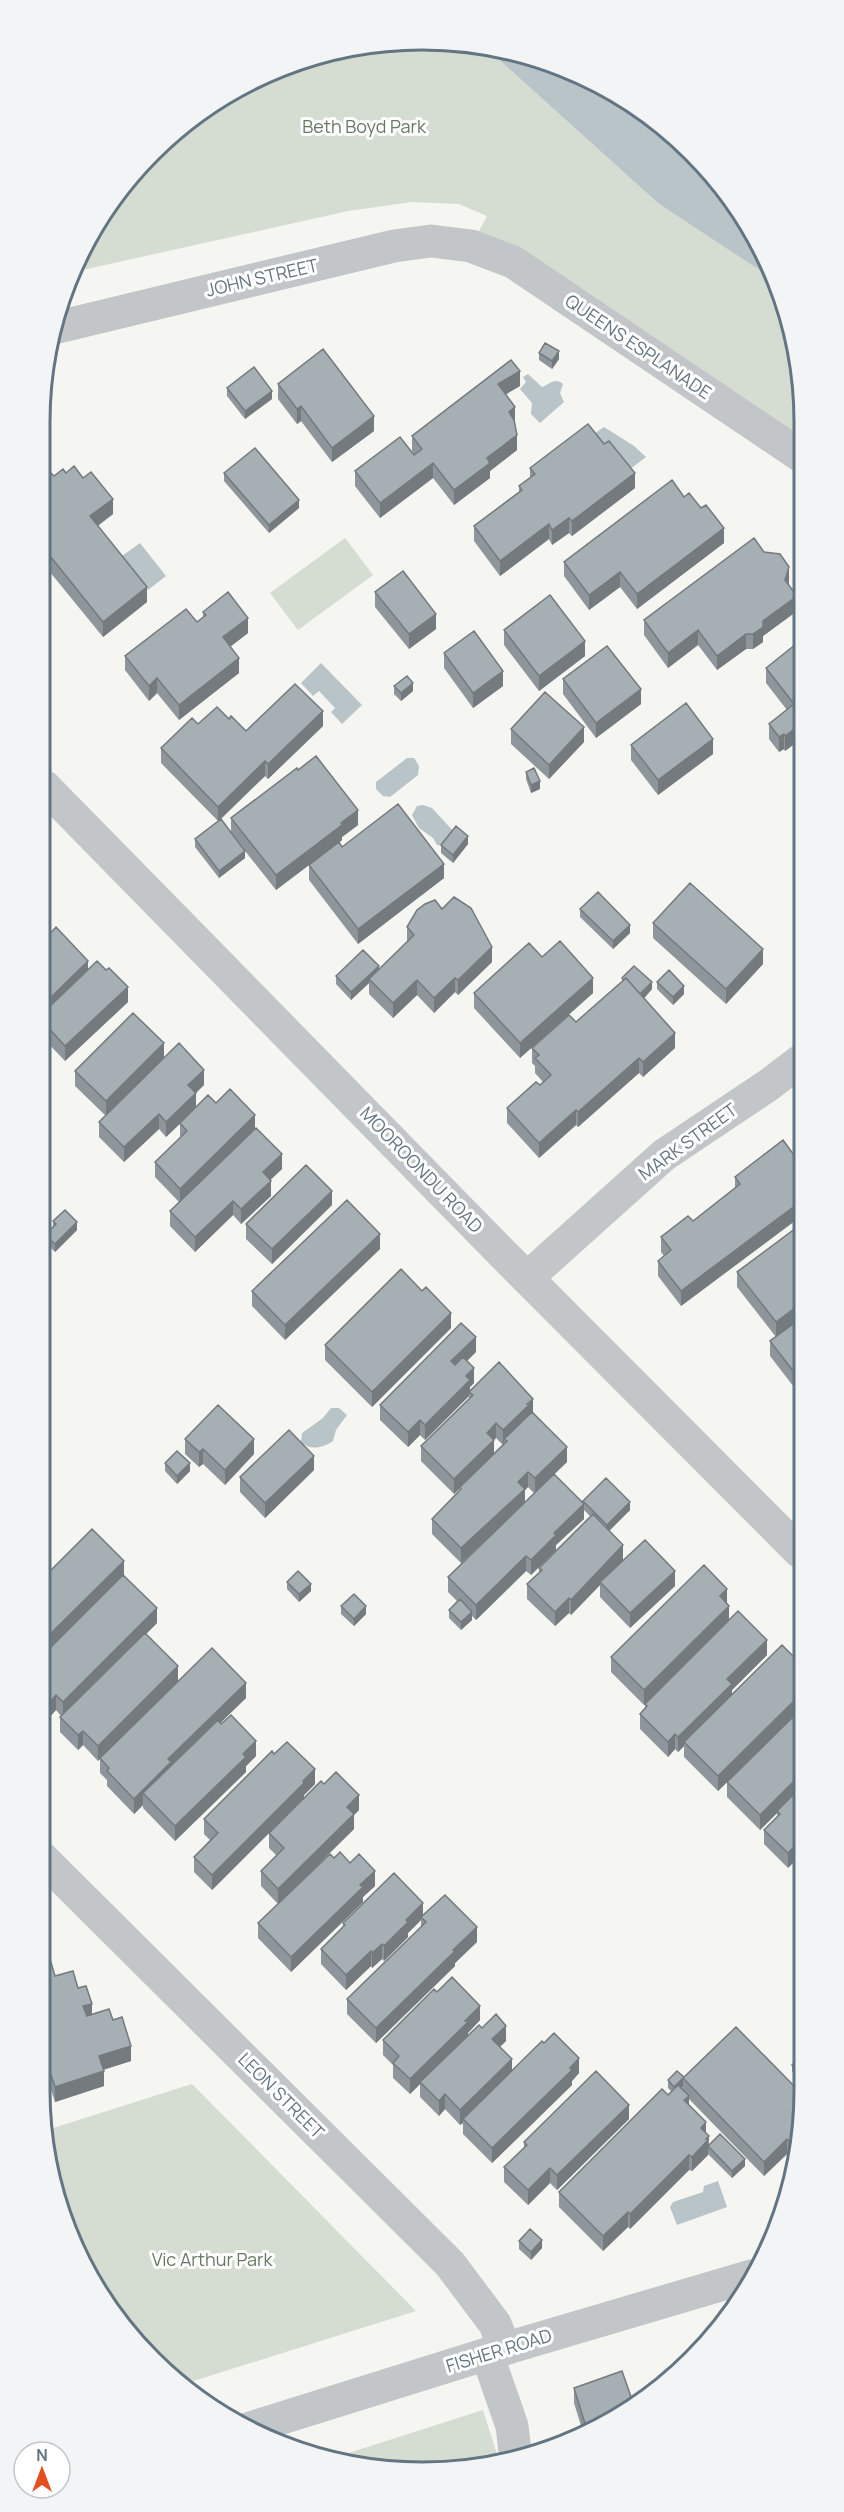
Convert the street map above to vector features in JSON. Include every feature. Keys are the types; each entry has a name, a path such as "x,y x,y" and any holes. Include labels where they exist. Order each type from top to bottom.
{"street":[{"name":"JOHN STREET","path":"62,326 394,246 431,241 471,246"},
{"name":"QUEENS ESPLANADE","path":"471,246 513,262 794,451"},
{"name":"MOOROONDU ROAD","path":"50,792 527,1278 794,1546"},
{"name":"MARK STREET","path":"527,1278 664,1155 794,1066"},
{"name":"LEON STREET","path":"50,1866 450,2264 495,2324 496,2352 515,2451"},
{"name":"FISHER ROAD","path":"259,2425 743,2279"}],"green space":[{"name":"Beth Boyd Park","path":"398,50 446,50 497,57 659,204 763,272 775,302 787,349 794,398 794,452 471,246 487,216 459,204 412,202 348,211 82,270 112,215 142,176 195,126 257,88 302,69 373,53"},
{"path":"345,538 373,575 298,630 270,593"},
{"name":"Vic Arthur Park","path":"192,2084 416,2311 190,2382 142,2336 126,2317 99,2276 69,2210 57,2163 52,2128"},
{"path":"483,2410 497,2455 446,2462 398,2462 345,2454"}],"shaded area":[{"path":"497,57 542,69 565,78 608,99 649,126 702,176 718,195 745,236 763,272 659,204"},
{"path":"528,374 542,387 555,381 563,384 560,393 564,402 540,423 531,414 532,403 520,389 526,382 523,377"},
{"path":"604,427 634,446 646,457 625,473 594,434"},
{"path":"140,543 166,576 148,590 122,556"},
{"path":"321,663 362,705 342,724 331,712 335,708 319,691 313,696 301,683"},
{"path":"407,758 414,758 419,766 418,775 390,797 383,796 376,789 376,782"},
{"path":"417,806 432,808 455,833 445,846 437,845 433,838 419,828 412,815"},
{"path":"331,1408 339,1408 347,1415 336,1430 333,1441 317,1447 308,1447 301,1442 302,1433 323,1418"},
{"path":"718,2181 727,2207 677,2225 670,2207 673,2202 703,2192 704,2186"}],"building":[{"path":"545,343 559,351 552,361 539,353"},
{"path":"323,349 374,416 332,448 301,406 297,409 278,384"},
{"path":"511,360 520,371 498,384 515,407 509,412 514,420 517,435 487,458 490,463 454,490 433,463 380,503 355,471 400,437 414,455 422,449 412,436"},
{"path":"254,367 272,391 245,411 227,388"},
{"path":"588,424 604,444 609,441 635,473 572,521 569,518 552,530 549,524 500,561 474,526 522,490 519,486 535,474 530,468"},
{"path":"255,448 299,500 269,525 224,473"},
{"path":"74,466 83,478 91,472 113,499 90,516 147,587 103,622 50,556 50,472 54,476 63,469 66,473"},
{"path":"672,480 684,497 689,493 701,508 706,505 724,528 637,594 620,572 589,595 564,562"},
{"path":"754,538 764,552 780,554 789,567 785,580 794,592 794,598 763,621 763,627 753,634 746,634 717,656 698,630 668,653 644,620"},
{"path":"403,571 436,614 409,634 375,592"},
{"path":"228,592 248,618 223,637 239,658 179,705 157,678 149,686 125,656 186,609 197,622 206,615 203,612"},
{"path":"550,595 585,641 539,676 504,630"},
{"path":"474,631 503,671 473,693 444,653"},
{"path":"607,646 641,689 596,723 563,679"},
{"path":"794,646 794,704 766,668"},
{"path":"407,676 413,683 401,693 394,686"},
{"path":"295,684 323,711 268,764 265,761 218,807 161,748 192,718 198,724 217,707 229,719 231,716 246,731"},
{"path":"545,692 584,727 549,765 511,729"},
{"path":"686,703 713,739 658,780 631,745"},
{"path":"794,704 794,729 785,736 784,734 779,737 769,724"},
{"path":"316,756 358,810 341,823 342,825 276,875 231,818"},
{"path":"534,768 540,781 531,785 526,772"},
{"path":"398,804 444,864 358,929 309,865 339,842 342,847"},
{"path":"221,819 245,851 219,871 195,839"},
{"path":"456,826 468,836 453,855 441,845"},
{"path":"690,883 763,949 726,989 653,923"},
{"path":"598,892 630,925 613,941 580,909"},
{"path":"454,897 471,908 492,947 458,980 455,978 434,998 417,980 393,1003 369,979 414,935 407,927 417,910 435,900 442,909"},
{"path":"56,927 88,961 50,998 50,934"},
{"path":"560,941 593,978 520,1043 474,993 529,943 542,957"},
{"path":"363,950 379,966 351,992 336,976"},
{"path":"97,961 106,970 109,968 128,987 65,1046 50,1030 50,1006"},
{"path":"634,966 652,982 640,994 626,978 623,980 622,978"},
{"path":"669,970 684,986 673,997 657,982"},
{"path":"626,978 675,1033 643,1062 639,1058 539,1143 507,1108 536,1082 540,1085 551,1075 535,1058 539,1055 532,1048 569,1015 576,1022"},
{"path":"133,1013 164,1043 106,1101 75,1071"},
{"path":"179,1043 204,1070 188,1085 196,1093 166,1122 159,1114 124,1147 99,1122"},
{"path":"230,1089 255,1115 180,1189 155,1162 187,1131 180,1123 208,1095 216,1103"},
{"path":"256,1128 282,1154 263,1172 271,1181 241,1209 233,1201 195,1237 170,1211"},
{"path":"783,1140 794,1155 794,1206 681,1291 658,1261 671,1250 661,1237 688,1216 693,1221 740,1184 735,1177"},
{"path":"306,1165 332,1191 272,1249 246,1224"},
{"path":"347,1200 380,1234 285,1325 252,1291"},
{"path":"65,1210 77,1222 55,1244 50,1240 50,1230 56,1224 53,1221"},
{"path":"794,1229 794,1308 776,1322 737,1272"},
{"path":"401,1269 422,1291 426,1287 451,1313 372,1392 325,1345"},
{"path":"461,1323 476,1337 451,1361 455,1365 463,1357 474,1368 466,1376 470,1380 425,1425 420,1420 408,1432 380,1405"},
{"path":"794,1323 794,1372 770,1341"},
{"path":"499,1362 533,1399 503,1430 496,1423 487,1433 494,1440 454,1479 421,1446 473,1395 469,1392"},
{"path":"218,1405 254,1439 225,1470 203,1449 199,1452 185,1439"},
{"path":"532,1412 567,1447 535,1478 528,1472 518,1482 525,1489 461,1548 432,1519 461,1489 460,1487 507,1441 504,1439"},
{"path":"289,1430 314,1456 265,1503 240,1477"},
{"path":"177,1451 190,1463 177,1476 165,1463"},
{"path":"554,1474 584,1504 554,1533 556,1535 531,1560 526,1556 476,1605 448,1577"},
{"path":"606,1478 630,1502 607,1525 583,1501"},
{"path":"593,1514 623,1545 571,1600 569,1598 555,1612 527,1584 542,1570 539,1568"},
{"path":"92,1529 124,1561 50,1634 50,1571"},
{"path":"645,1540 675,1571 630,1613 600,1582"},
{"path":"704,1565 727,1589 720,1596 729,1606 644,1690 611,1657"},
{"path":"298,1571 311,1584 299,1594 287,1582"},
{"path":"123,1575 157,1608 63,1702 56,1695 50,1702 50,1648"},
{"path":"354,1594 366,1606 354,1619 341,1606"},
{"path":"460,1599 472,1612 461,1622 449,1610"},
{"path":"738,1611 767,1640 727,1679 732,1684 678,1737 675,1734 668,1742 640,1714 647,1706 645,1704"},
{"path":"145,1633 178,1666 98,1746 83,1731 78,1735 60,1717"},
{"path":"782,1645 794,1657 794,1701 718,1776 684,1742"},
{"path":"212,1648 246,1683 168,1759 171,1762 134,1799 107,1771 109,1768 100,1758"},
{"path":"231,1715 256,1741 243,1754 246,1757 175,1826 143,1793 218,1720 221,1724"},
{"path":"794,1716 794,1781 760,1815 727,1782"},
{"path":"287,1742 315,1769 303,1781 304,1783 212,1875 194,1857 218,1833 204,1819 272,1751 274,1754"},
{"path":"336,1772 359,1795 347,1807 354,1814 278,1889 261,1871 284,1848 269,1833 321,1781 324,1784"},
{"path":"794,1794 794,1847 788,1853 764,1830 780,1814 777,1811"},
{"path":"340,1852 350,1863 359,1854 375,1871 360,1885 363,1887 291,1957 258,1923 330,1854 334,1858"},
{"path":"394,1873 423,1903 384,1946 382,1944 372,1953 371,1951 346,1975 321,1949 345,1925 343,1923"},
{"path":"445,1895 477,1927 376,2028 347,1999 426,1922 421,1917"},
{"path":"50,1959 55,1976 73,1971 78,1988 86,1986 92,2004 83,2006 87,2016 109,2009 113,2020 122,2017 131,2046 99,2056 104,2071 55,2087 50,2072"},
{"path":"452,1977 480,2006 465,2021 468,2022 410,2079 393,2063 399,2056 383,2040 434,1989 437,1992"},
{"path":"496,2014 506,2026 492,2039 512,2059 460,2110 445,2094 439,2101 420,2082 479,2025 482,2028"},
{"path":"736,2027 794,2086 790,2142 787,2139 764,2162 683,2078"},
{"path":"554,2033 579,2058 570,2068 572,2070 492,2148 463,2119 542,2041 544,2043"},
{"path":"596,2071 629,2105 557,2175 550,2168 528,2190 504,2167 527,2145 524,2142"},
{"path":"677,2071 684,2077 674,2087 668,2080"},
{"path":"678,2085 689,2096 684,2100 706,2122 701,2128 709,2136 706,2139 708,2140 692,2157 689,2155 630,2214 628,2212 603,2236 559,2192 662,2089 668,2095"},
{"path":"720,2134 745,2159 732,2171 708,2146"},
{"path":"530,2229 542,2240 531,2252 519,2241"},
{"path":"622,2371 632,2398 585,2425 574,2388"}]}
